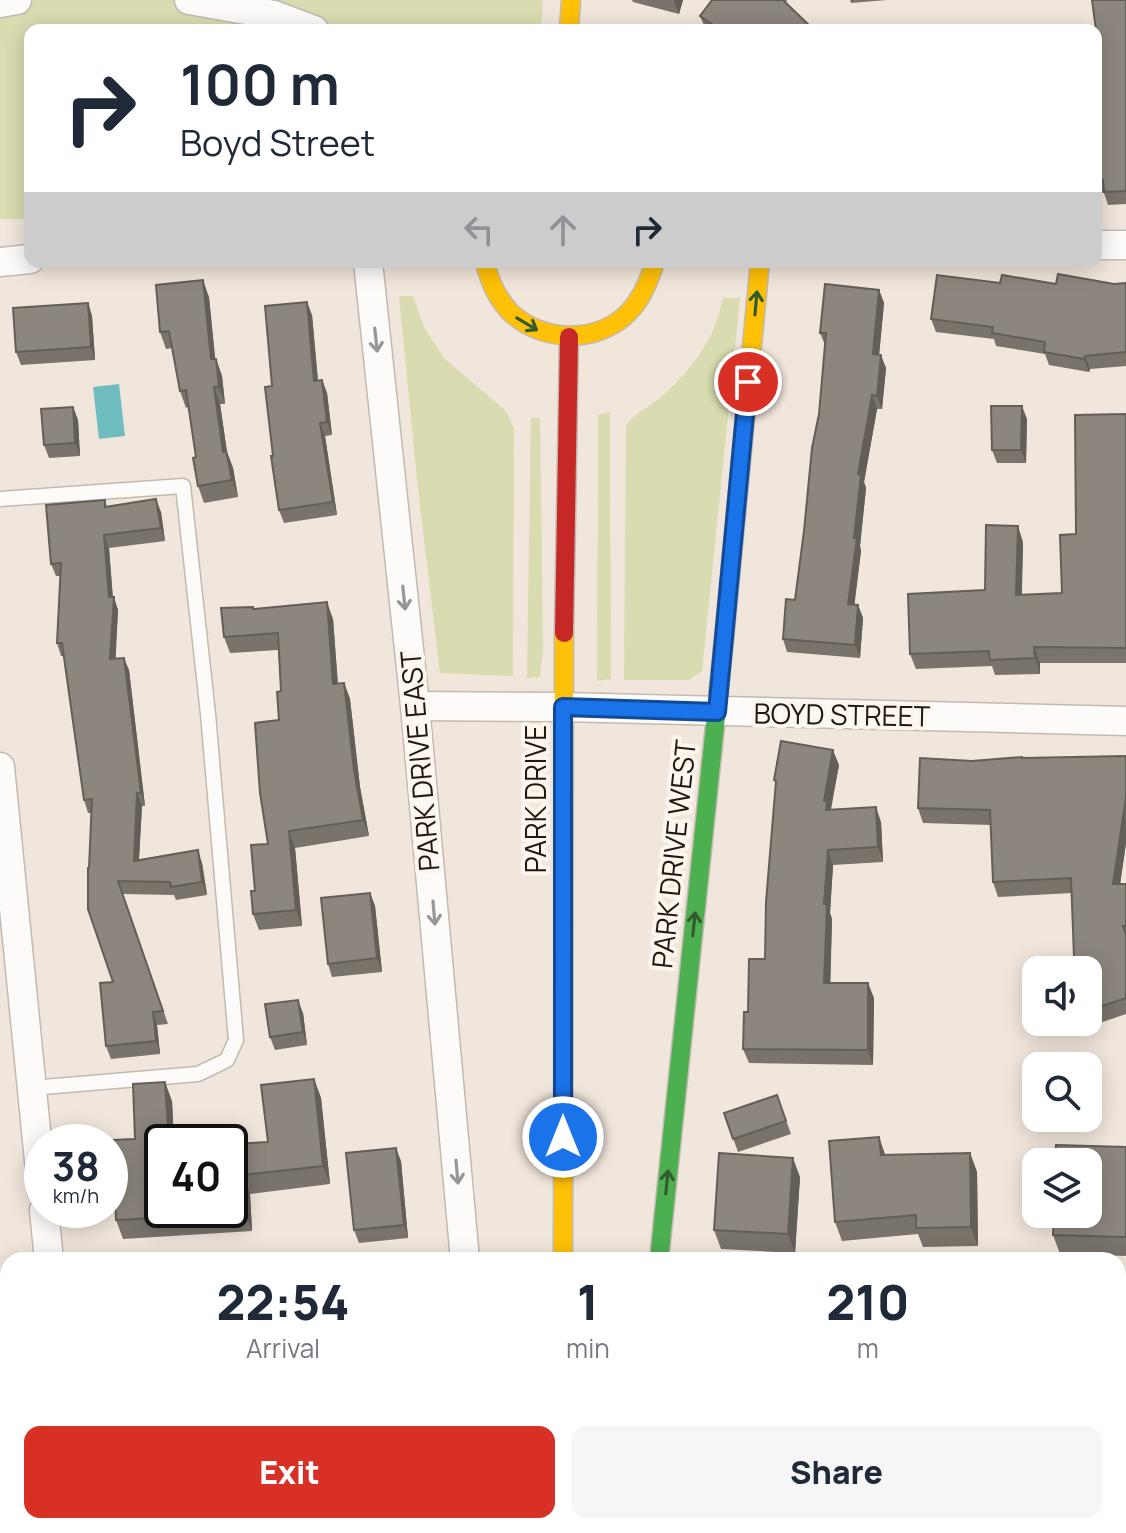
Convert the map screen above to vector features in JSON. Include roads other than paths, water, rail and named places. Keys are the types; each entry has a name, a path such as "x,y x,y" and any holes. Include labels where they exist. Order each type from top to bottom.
{"main road":[{"path":"569,24 571,0"},
{"path":"486,268 490,283 503,304 521,322 544,333 569,337 596,333 620,321 639,303 654,268"},
{"name":"PARK DRIVE WEST","path":"660,1252 717,712 759,268"},
{"name":"PARK DRIVE","path":"563,1252 563,707 569,337"}],"street":[{"path":"0,3 17,0"},
{"path":"189,0 274,15 298,24"},
{"path":"1102,245 1126,245"},
{"path":"0,262 24,260"},
{"name":"PARK DRIVE EAST","path":"369,268 415,706 464,1252"},
{"name":"BOYD STREET","path":"415,706 1126,721"},
{"path":"0,767 35,1124"},
{"path":"46,1228 48,1252"}],"lane":[{"path":"0,499 183,486 208,714 236,1040 227,1060 198,1074 31,1088"}],"water":[{"path":"119,384 125,436 99,439 93,387"}]}
